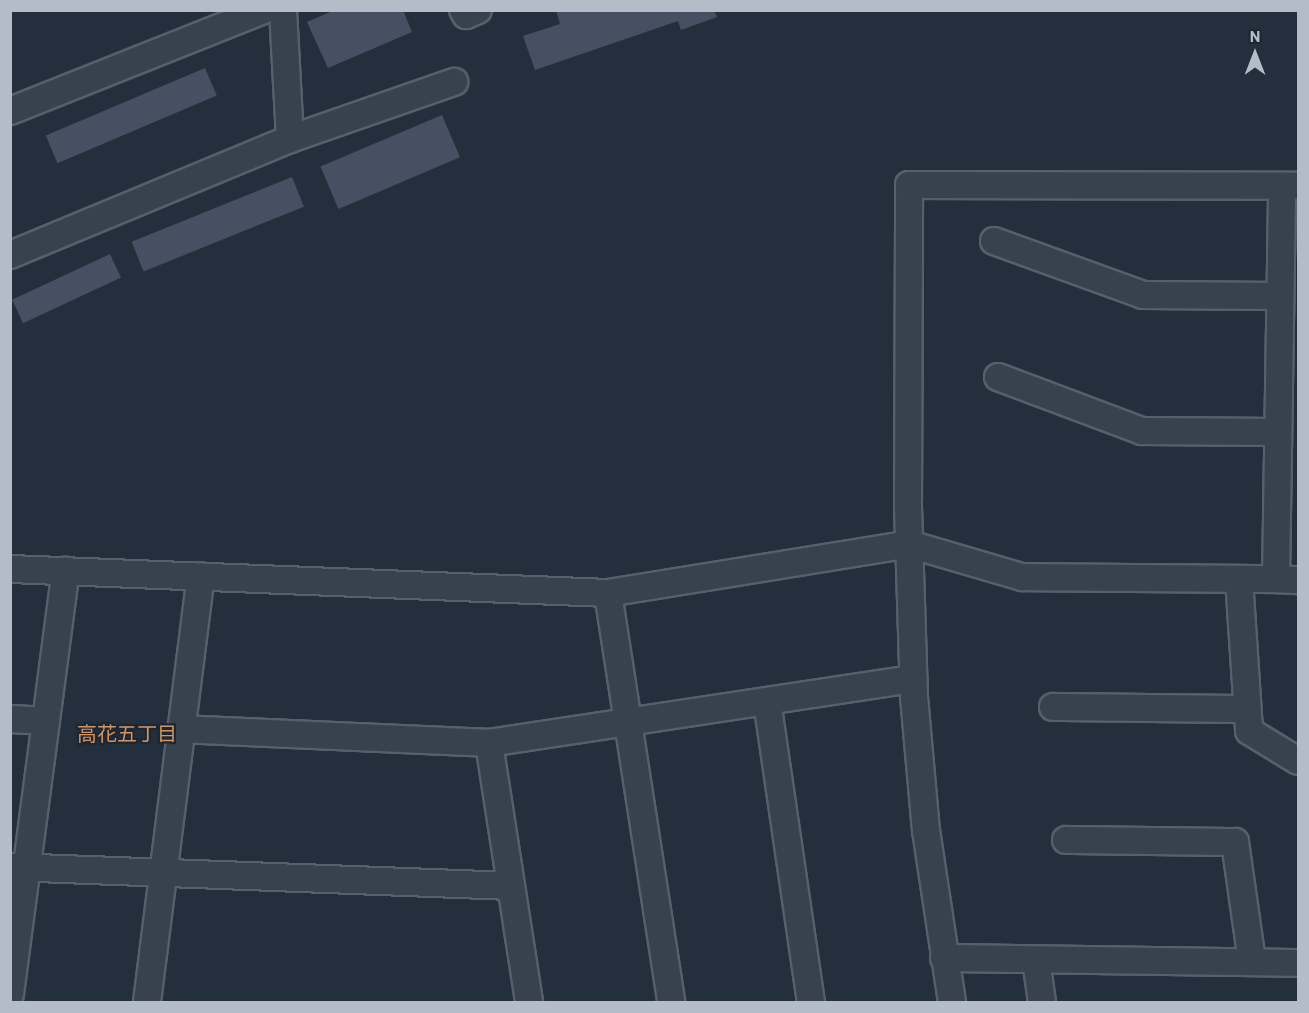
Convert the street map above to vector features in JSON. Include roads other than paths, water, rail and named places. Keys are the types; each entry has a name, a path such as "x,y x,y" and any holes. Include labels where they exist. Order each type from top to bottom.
{"street":[{"path":"10,111 264,10"},
{"path":"283,10 290,139"},
{"path":"463,10 466,15 478,10"},
{"path":"10,255 290,139 454,82"},
{"path":"10,569 608,593 909,544 1022,577 1287,580 1285,445 1289,327 1280,296 1290,186 909,185 909,544 913,679 925,820 951,1002"},
{"path":"994,241 1143,295 1280,296"},
{"path":"998,377 1142,431 1285,445"},
{"path":"10,994 19,868 46,721 66,571"},
{"path":"147,1002 201,576"},
{"path":"1239,579 1249,731 1299,761"},
{"path":"608,593 671,1002"},
{"path":"182,729 489,742 913,679"},
{"path":"767,701 811,1002"},
{"path":"1053,707 1247,709"},
{"path":"10,719 46,721"},
{"path":"489,742 529,1002"},
{"path":"1066,840 1235,842 1252,962"},
{"path":"19,868 511,886"},
{"path":"944,958 1299,963"},
{"path":"1036,960 1042,1002"}],"district":[{"name":"高花五丁目","path":"127,733"}]}
